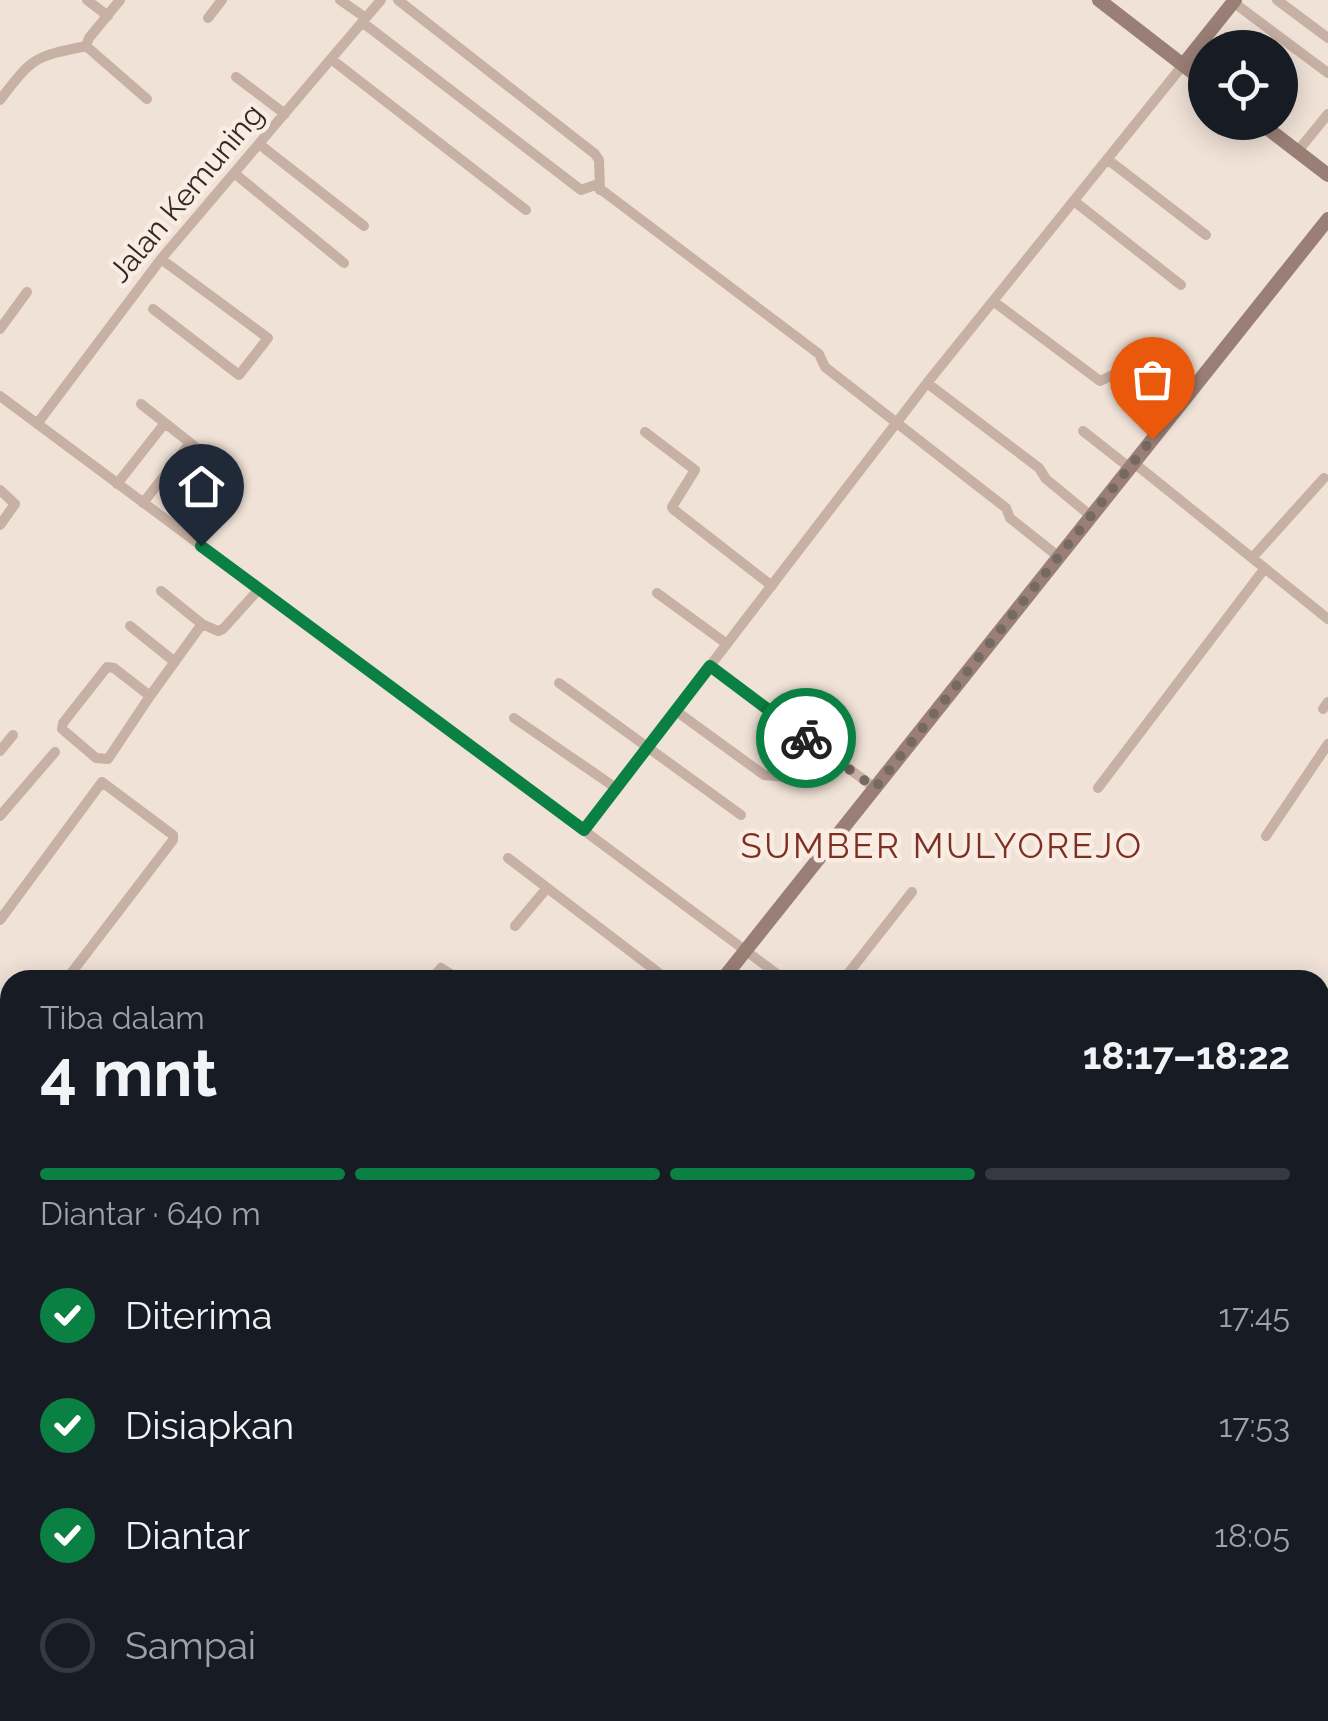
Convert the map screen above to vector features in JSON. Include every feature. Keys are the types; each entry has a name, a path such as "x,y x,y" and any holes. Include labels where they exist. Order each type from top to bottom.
{"street":[{"path":"87,0 108,16"},
{"path":"86,46 120,0"},
{"path":"208,18 222,0"},
{"path":"340,0 581,190 593,185 818,354 825,367 1006,508 1010,518 1059,556"},
{"name":"Jalan Kemuning","path":"37,424 161,258 381,0"},
{"path":"398,0 595,154 599,160 600,190"},
{"path":"1277,0 1328,38"},
{"path":"584,830 928,383 1234,1 1328,73"},
{"path":"1105,2 1188,68"},
{"path":"86,46 146,99"},
{"path":"0,100 24,69 42,55 86,46"},
{"path":"331,60 526,210"},
{"path":"236,76 285,114"},
{"path":"1298,152 1328,114"},
{"path":"1282,140 1328,176"},
{"path":"259,144 364,226"},
{"path":"1108,160 1206,234"},
{"path":"234,173 344,263"},
{"path":"1074,201 1181,285"},
{"path":"730,970 1328,219"},
{"path":"153,310 239,375 268,338 161,258"},
{"path":"0,329 27,292"},
{"path":"994,301 1100,382 1115,374 1171,416"},
{"path":"928,383 1039,468 1046,479 1091,516"},
{"path":"0,396 772,970"},
{"path":"140,404 203,453"},
{"path":"118,484 165,423"},
{"path":"1083,431 1328,618"},
{"path":"645,432 696,472 672,509 772,586"},
{"path":"144,503 190,443"},
{"path":"1252,558 1324,478"},
{"path":"0,490 15,504 0,525"},
{"path":"1098,788 1264,568"},
{"path":"161,590 202,624 218,631 259,589"},
{"path":"657,593 727,644"},
{"path":"150,696 108,667 62,728 96,758 108,759 202,624"},
{"path":"130,626 176,662"},
{"path":"710,666 875,788"},
{"path":"559,683 740,814"},
{"path":"676,711 764,775 787,777"},
{"path":"514,718 616,788"},
{"path":"0,751 13,735"},
{"path":"1266,836 1328,744"},
{"path":"0,816 54,752"},
{"path":"0,920 102,782 173,835 173,840 74,970"},
{"path":"508,858 655,970"},
{"path":"516,926 547,888"},
{"path":"851,970 912,892"}],"way so far":[{"path":"806,738 875,788 1152,439"}],"district":[{"name":"SUMBER MULYOREJO","path":"942,845"}],"route":[{"path":"201,546 584,830 710,666 806,738"}]}
